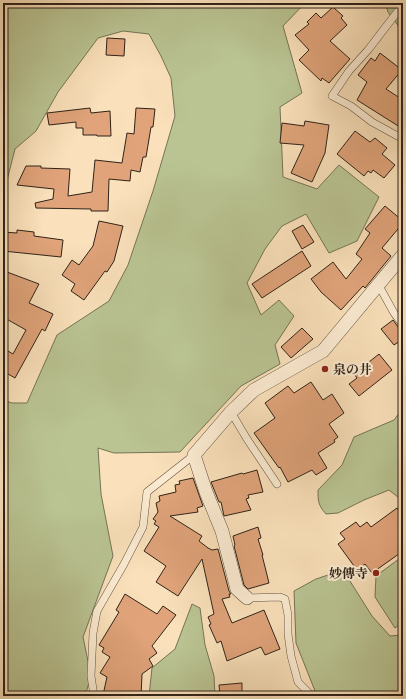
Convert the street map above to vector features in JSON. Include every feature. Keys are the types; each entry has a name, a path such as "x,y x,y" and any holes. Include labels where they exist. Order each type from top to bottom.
{"street":[{"path":"247,598 237,590 222,531 206,492 194,456 231,412 254,390 323,351 403,255"}],"lane":[{"path":"398,11 368,50 349,71 332,96 351,106 372,122 403,139"},
{"path":"378,284 394,313 403,325"},
{"path":"231,412 277,484"},
{"path":"94,696 91,676 93,633 97,611 143,527 147,492 194,456"},
{"path":"247,598 280,597 285,599 288,615 290,656 298,682 312,696"}],"green space":[{"path":"3,3 305,3 283,26 302,93 280,107 283,177 317,189 339,165 379,197 357,241 329,253 306,214 282,226 265,249 247,283 261,315 279,300 294,316 275,345 280,364 241,386 180,452 114,453 98,448 101,494 113,556 83,637 91,676 85,696 3,696 3,400 12,403 27,403 57,335 109,301 128,265 153,191 175,116 171,78 149,34 123,31 98,38 58,92 36,131 15,149 3,196"},
{"path":"385,3 403,3 403,32 388,12"},
{"path":"403,408 403,501 389,490 338,513 326,514 319,503 318,490 342,465 354,437 394,420"},
{"path":"403,556 403,622 395,628 375,597 376,576"},
{"path":"343,570 372,616 390,636 403,635 403,696 317,696 296,643 294,591 316,579"},
{"path":"192,604 200,608 205,645 214,676 215,696 149,696 152,668 175,649"}],"building":[{"path":"333,7 343,16 341,18 347,25 330,41 350,59 329,83 322,78 321,81 299,60 309,50 295,35 309,24 307,22 316,13 321,18"},
{"path":"107,38 125,39 124,56 106,55"},
{"path":"380,53 402,70 386,89 403,100 403,129 357,100 367,82 358,75 371,58 375,61"},
{"path":"90,108 91,113 110,111 111,136 83,135 83,128 76,128 76,122 49,125 47,113"},
{"path":"136,108 155,109 153,127 151,127 146,157 143,157 140,172 131,170 130,181 109,179 108,211 91,211 91,209 36,208 35,203 53,199 54,189 17,185 26,166 41,166 41,168 70,169 68,196 92,192 95,160 122,163 127,133 134,134"},
{"path":"305,121 329,125 325,153 312,182 291,173 304,145 280,143 282,123 304,126"},
{"path":"355,131 370,142 375,138 387,148 382,154 395,165 384,178 373,170 371,173 368,171 364,176 337,154"},
{"path":"385,206 403,221 403,223 382,248 391,256 365,288 363,286 341,310 321,292 311,279 333,262 346,279 362,259 356,254 370,233 365,229"},
{"path":"99,221 123,226 114,261 84,300 71,291 75,284 62,275 72,260 79,265 93,246"},
{"path":"303,225 314,242 302,249 292,231"},
{"path":"17,230 34,232 34,236 63,240 61,257 3,251 3,232 17,233"},
{"path":"302,251 311,266 262,298 252,284"},
{"path":"7,272 39,284 29,303 53,314 45,331 42,329 15,378 3,371 3,348 13,354 26,330 3,317 3,281"},
{"path":"393,320 403,334 403,339 394,345 381,329"},
{"path":"302,328 313,339 291,358 281,347"},
{"path":"379,354 392,370 359,396 349,384 357,378 354,374"},
{"path":"311,382 323,400 332,394 344,413 329,424 338,437 334,440 335,442 318,453 327,468 316,475 312,470 288,482 280,467 279,468 254,433 275,418 265,403 288,386 294,393"},
{"path":"257,470 263,492 248,495 249,498 246,499 251,510 224,516 221,502 219,502 211,482"},
{"path":"193,478 203,506 197,508 198,512 170,516 202,536 199,541 208,548 212,550 218,549 231,594 229,594 230,597 222,599 232,623 264,610 280,649 265,655 261,647 227,661 221,641 217,643 209,625 211,624 208,617 214,614 202,559 178,596 156,582 166,566 144,551 159,527 154,524 156,521 153,519 158,512 156,503 160,501 159,496 176,492 175,485 180,484 179,481"},
{"path":"397,508 403,517 403,551 372,573 365,564 357,570 338,544 345,539 340,533 356,522 360,527 367,522 371,527"},
{"path":"258,527 261,538 258,539 269,583 248,589 244,585 234,546 233,536"},
{"path":"125,594 157,614 163,606 176,615 152,646 157,653 149,659 153,666 142,674 141,696 103,695 107,677 100,673 110,657 102,652 104,648 99,645 119,612 116,610"},
{"path":"242,683 242,696 220,696 219,685"}],"place":[{"name":"泉の井","path":"325,369"},
{"name":"妙傳寺","path":"376,573"}]}
